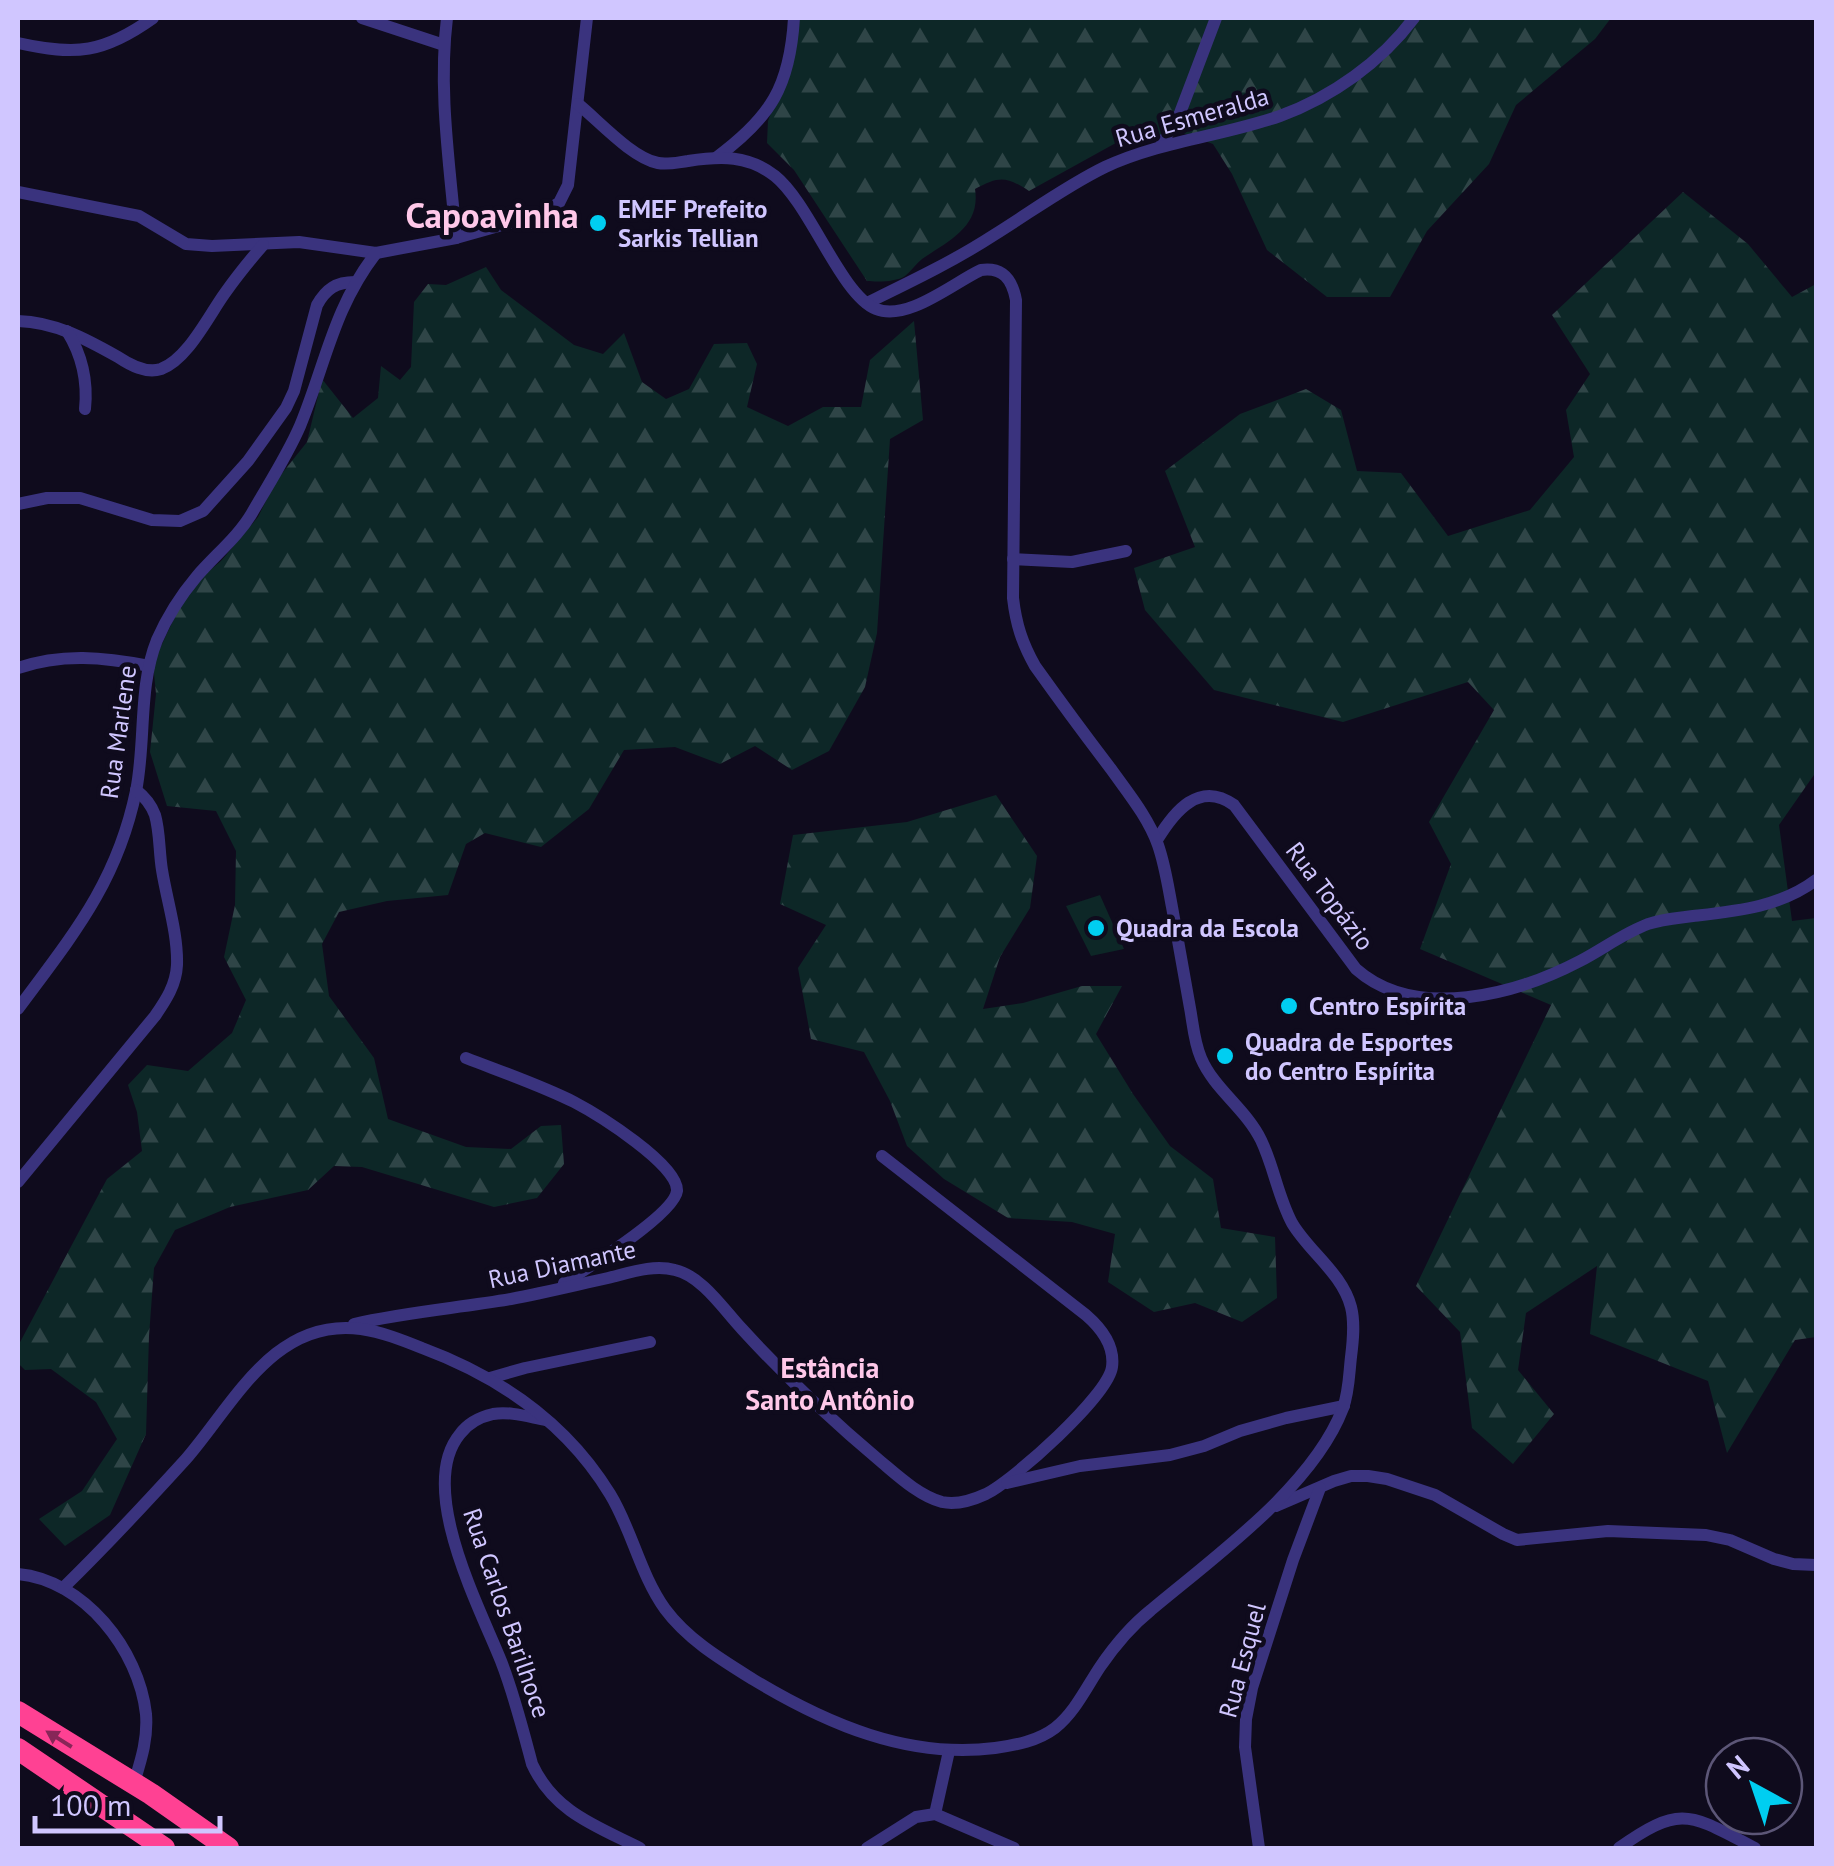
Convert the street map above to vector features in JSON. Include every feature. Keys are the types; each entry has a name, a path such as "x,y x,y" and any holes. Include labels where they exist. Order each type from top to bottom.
{"highway":[{"path":"18,1712 134,1783 228,1848"},
{"path":"18,1748 164,1848"}],"street":[{"path":"18,44 66,50 96,48 126,36 153,18"},
{"path":"362,18 444,45"},
{"path":"447,18 445,117 456,238"},
{"path":"18,192 139,216 186,244 212,246 299,242 376,253 456,238 538,215 558,203 568,185 587,18"},
{"path":"717,156 756,126 769,109 784,73 794,18"},
{"path":"1160,147 1180,112 1216,18"},
{"name":"Rua Esmeralda","path":"867,303 978,245 1107,166 1304,106 1348,80 1414,18"},
{"path":"337,1328 392,1336 450,1358 526,1400 588,1463 607,1489 667,1612 708,1650 776,1694 837,1725 880,1739 949,1751 1022,1744 1055,1728 1125,1634 1223,1552 1292,1485 1344,1406 1352,1346 1351,1308 1335,1277 1291,1222 1258,1135 1201,1059 1157,840 1035,666 1017,628 1013,598 1016,300 1009,278 1002,271 981,270 902,311 877,310 849,283 798,202 776,177 747,160 717,156 657,163 627,146 578,104"},
{"path":"18,321 67,331 141,369 157,371 190,344 263,245"},
{"name":"Rua Marlene","path":"18,1009 79,927 107,880 136,790 149,666 156,642 195,578 250,518 306,410 342,308 376,253"},
{"path":"18,504 47,498 80,498 152,520 180,521 203,511 248,460 286,408 324,292 344,282 355,282"},
{"path":"67,331 85,376 85,409"},
{"path":"1013,559 1072,562 1126,551"},
{"path":"18,668 37,661 89,657 149,666"},
{"path":"18,1182 156,1016 175,980 176,946 156,819 149,802 136,790"},
{"name":"Rua Topázio","path":"1157,840 1174,814 1187,804 1213,795 1223,797 1234,805 1356,969 1386,990 1411,997 1441,998 1514,988 1545,977 1647,924 1766,906 1800,892 1816,880"},
{"path":"466,1058 576,1103 661,1162 678,1187 669,1206 642,1229 554,1290"},
{"name":"Rua Diamante","path":"62,1588 118,1534 195,1448 244,1382 290,1344 337,1328 404,1314 510,1300 651,1268 680,1270 702,1286 783,1374 898,1476 943,1502 959,1503 983,1496 1004,1483 1102,1390 1112,1369 1110,1346 1086,1314 882,1156"},
{"path":"490,1378 650,1342"},
{"path":"1004,1483 1080,1466 1170,1455 1286,1418 1344,1406"},
{"name":"Rua Carlos Barilhoce","path":"549,1421 492,1414 466,1427 455,1439 447,1466 448,1514 466,1579 502,1665 538,1779 573,1814 640,1848"},
{"path":"1269,1508 1350,1476 1368,1476 1435,1495 1517,1540 1608,1531 1706,1535 1793,1564 1816,1565"},
{"name":"Rua Esquel","path":"1259,1848 1246,1719 1258,1670 1320,1488"},
{"path":"18,1574 38,1576 89,1608 108,1627 131,1664 146,1713 142,1758 134,1783"},
{"path":"934,1814 949,1751"},
{"path":"867,1848 916,1817 934,1814 1014,1848"},
{"path":"1619,1848 1652,1826 1680,1818 1697,1820 1755,1848"}],"green space":[{"path":"798,18 1611,18 1595,39 1516,105 1489,164 1427,231 1390,297 1327,297 1267,250 1232,174 1213,144 1183,133 1123,139 1029,191 1002,180 983,185 975,189 976,202 968,223 952,239 901,278 867,281 794,170 767,143 768,121 787,70"},
{"path":"1683,192 1748,244 1792,297 1816,284 1816,772 1779,825 1792,921 1816,918 1816,1337 1795,1340 1727,1453 1708,1381 1590,1334 1597,1266 1526,1313 1518,1370 1554,1414 1513,1464 1472,1428 1460,1332 1416,1286 1551,1005 1420,949 1451,864 1429,822 1494,710 1468,682 1343,722 1214,690 1145,610 1134,568 1195,547 1165,471 1240,414 1306,389 1341,410 1357,471 1401,473 1448,536 1530,510 1574,457 1566,410 1590,374 1552,315"},
{"path":"486,267 501,290 574,345 603,354 624,333 642,382 666,399 689,389 714,344 747,343 757,364 747,407 788,426 823,407 861,407 870,360 914,321 923,420 890,439 877,633 865,687 829,751 792,770 755,746 720,764 675,747 624,750 589,809 541,847 485,833 466,844 448,895 387,901 339,912 322,944 329,996 374,1058 388,1119 466,1147 511,1149 541,1126 561,1125 564,1164 537,1198 494,1207 362,1167 334,1166 308,1190 230,1207 175,1230 154,1268 146,1434 110,1515 65,1546 39,1519 82,1491 117,1439 96,1402 51,1369 25,1370 18,1363 18,1346 107,1179 142,1151 137,1112 128,1085 147,1065 188,1071 232,1033 246,1000 224,957 235,905 236,851 216,811 167,806 150,752 156,694 153,663 195,583 221,561 258,517 276,481 307,442 322,379 353,418 378,398 381,366 400,380 411,367 414,302 428,284 446,285"},
{"path":"996,795 1037,856 1030,908 1000,957 983,1009 1023,1003 1082,986 1122,986 1096,1034 1170,1146 1213,1179 1221,1228 1275,1237 1277,1298 1242,1322 1195,1303 1154,1312 1108,1282 1115,1234 1072,1222 1008,1218 944,1179 907,1146 890,1101 864,1052 811,1039 798,968 826,925 780,904 793,835 907,822"},
{"name":"Quadra da Escola","path":"1100,895 1124,949 1091,956 1066,906"}],"place":[{"name":"EMEF Prefeito Sarkis Tellian","path":"598,223"},
{"name":"Quadra da Escola","path":"1096,928"},
{"name":"Centro Espírita","path":"1289,1006"},
{"name":"Quadra de Esportes do Centro Espírita","path":"1225,1056"}],"district":[{"name":"Capoavinha","path":"492,215"},
{"name":"Estância Santo Antônio","path":"830,1383"}]}
